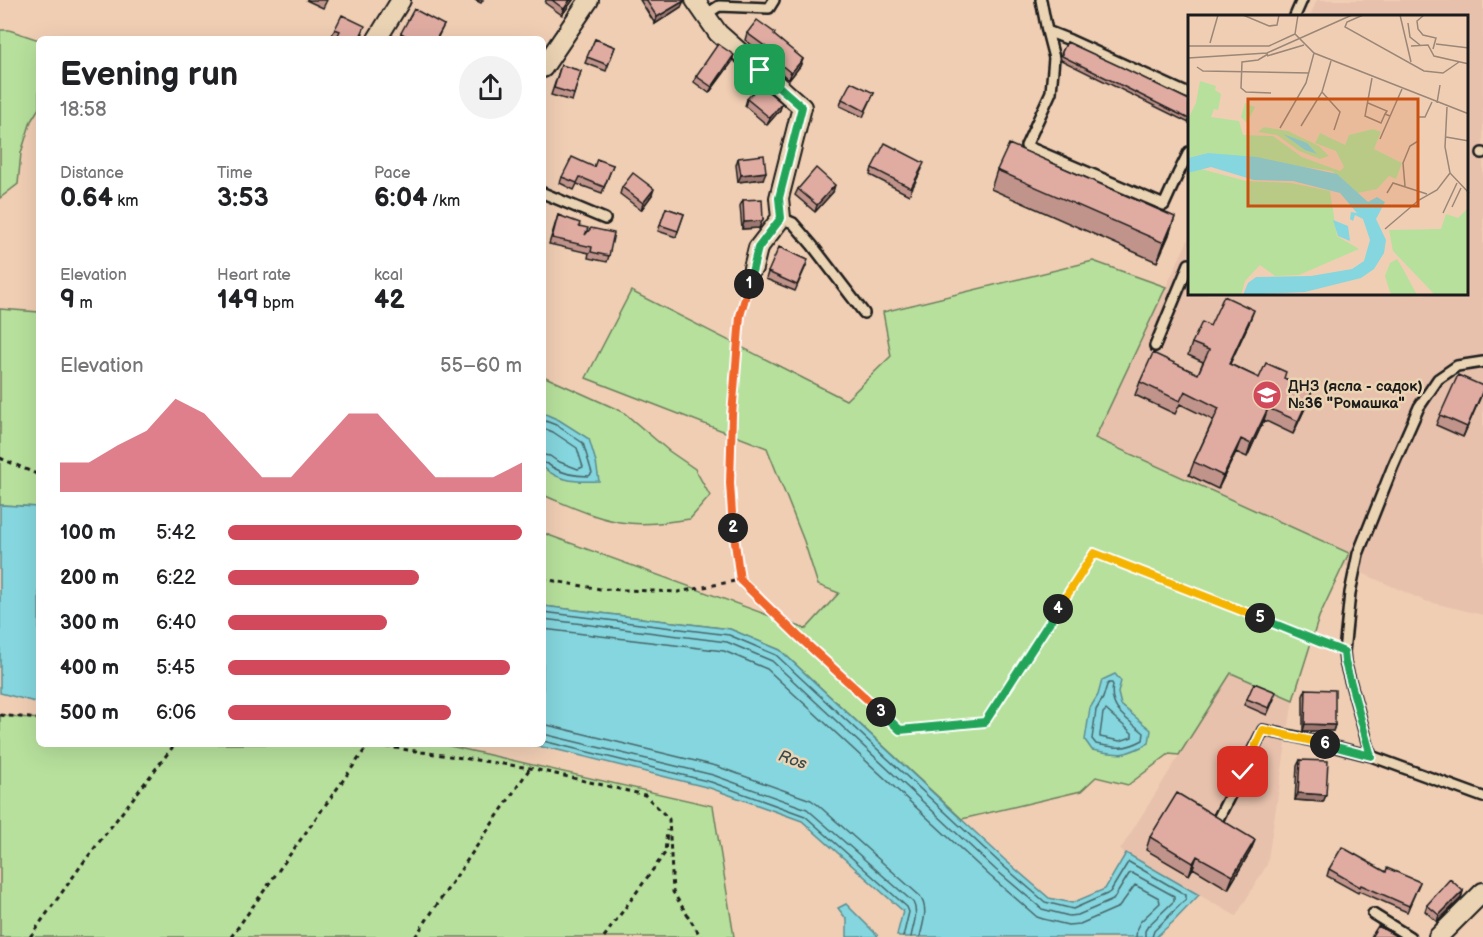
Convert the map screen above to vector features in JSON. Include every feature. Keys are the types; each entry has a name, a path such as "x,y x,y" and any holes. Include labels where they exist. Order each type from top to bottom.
{"street":[{"path":"379,36 401,0"},
{"path":"546,64 589,0"},
{"path":"700,8 718,33 802,107 779,198 781,218 758,248 753,268"},
{"path":"1438,937 1483,892"}],"lane":[{"path":"700,8 719,6 769,8 774,0"},
{"path":"1041,0 1054,58 1051,92 1026,146 1164,205 1188,154"},
{"path":"1295,15 1302,0"},
{"path":"1047,31 1188,94"},
{"path":"546,194 604,219"},
{"path":"781,218 793,223 864,313"},
{"path":"1155,346 1188,266"},
{"path":"1371,756 1344,652 1350,593 1358,554 1419,407 1438,379 1457,366 1483,362"},
{"path":"1217,821 1263,730 1371,756 1483,796"},
{"path":"1373,914 1410,937"}],"path":[{"path":"753,268 740,316 732,415 730,483 734,540 740,580 900,730 985,722 1094,553 1344,652"},
{"path":"0,458 36,474"},
{"path":"546,580 600,589 678,592 740,580"},
{"path":"0,715 36,719"},
{"path":"30,937 83,863 173,747"},
{"path":"231,937 367,747"},
{"path":"389,747 530,768 645,795 669,819 673,892 701,937"},
{"path":"415,937 530,768"},
{"path":"604,937 665,853 669,819"}],"shaded area":[{"name":"ДНЗ (ясла - садок) №36 \"Ромашка\"","path":"1317,0 1483,0 1483,615 1425,601 1344,565 1349,553 1095,438 1188,240 1188,296 1468,296 1468,15 1310,15"},
{"path":"1231,673 1293,700 1267,865 1236,916 1120,850"}],"green space":[{"path":"0,30 9,30 36,39 36,113 31,121 21,153 18,184 0,198"},
{"path":"1093,261 1166,287 1095,438 1349,553 1319,617 1293,700 1231,673 1179,755 1169,754 1128,785 1096,777 1081,791 962,819 780,650 730,629 546,606 546,534 806,629 839,593 818,585 804,541 767,448 586,378 631,291 846,400 891,356 883,312"},
{"path":"0,309 36,312 36,507 0,505"},
{"path":"546,377 623,412 669,451 695,469 710,496 690,519 667,522 628,523 584,512 546,496"},
{"path":"0,715 36,719 36,747 454,747 713,806 734,937 0,937"}],"water":[{"path":"546,414 589,439 599,481 576,481 546,470"},
{"path":"0,505 36,507 36,702 0,693"},
{"name":"Ros","path":"546,606 730,629 780,650 1005,860 1049,898 1072,903 1105,889 1126,853 1199,895 1156,937 899,937 897,935 903,911 802,821 710,788 542,747 546,747"},
{"path":"1115,674 1121,681 1118,693 1121,705 1151,730 1149,743 1121,754 1092,750 1085,740 1090,708 1098,695 1102,680"},
{"path":"846,904 878,937 847,937 847,920 838,908"}],"building":[{"path":"552,0 570,0 564,9"},
{"path":"646,0 683,0 684,1 657,17"},
{"path":"414,9 444,25 438,36 406,36 401,33"},
{"path":"342,15 365,26 360,36 338,36 340,31 335,29"},
{"path":"757,20 803,59 791,73 774,59 777,55 747,33"},
{"path":"595,39 615,47 608,65 587,57"},
{"path":"1067,42 1188,100 1188,119 1062,56"},
{"path":"718,44 734,55 712,87 696,76"},
{"path":"561,65 581,71 574,94 554,88"},
{"path":"851,82 874,93 865,111 842,99"},
{"path":"760,85 782,103 770,118 747,99"},
{"path":"885,143 924,163 911,188 872,168"},
{"path":"1009,144 1175,217 1164,243 997,170"},
{"path":"764,155 766,172 741,175 738,158"},
{"path":"572,157 594,167 597,159 613,165 604,187 580,177 577,183 562,177"},
{"path":"816,168 835,185 817,205 798,189"},
{"path":"633,173 654,189 643,203 622,187"},
{"path":"762,199 762,221 744,222 743,200"},
{"path":"666,208 684,214 678,231 660,225"},
{"path":"558,215 588,228 585,235 591,228 614,233 609,256 591,252 592,247 552,238"},
{"path":"779,247 808,260 797,285 768,272"},
{"path":"1224,296 1254,310 1229,364 1259,378 1266,363 1286,372 1284,378 1312,391 1298,421 1268,408 1251,444 1241,439 1223,476 1194,462 1219,408 1185,391 1180,401 1140,382 1153,353 1198,374 1209,350 1192,343 1202,322 1210,326"},
{"path":"1458,375 1483,386 1467,427 1440,415"},
{"path":"1254,683 1276,692 1269,708 1247,699"},
{"path":"1306,689 1335,690 1335,725 1305,724"},
{"path":"1300,760 1328,761 1326,795 1298,793"},
{"path":"1177,793 1255,840 1233,876 1197,856 1193,863 1150,837"},
{"path":"1342,847 1386,872 1387,868 1420,882 1409,906 1361,885 1360,887 1329,869"},
{"path":"1450,879 1463,891 1439,915 1427,905"},
{"path":"1378,926 1396,936 1396,937 1371,937"}],"place":[{"name":"ДНЗ (ясла - садок) №36 \"Ромашка\"","path":"1267,395"}],"route":[{"path":"760,70 802,107 779,198 781,218 758,248 740,316 732,415 730,483 734,540 740,580 900,730 985,722 1094,553 1344,652 1371,756 1263,730 1243,772"}]}
